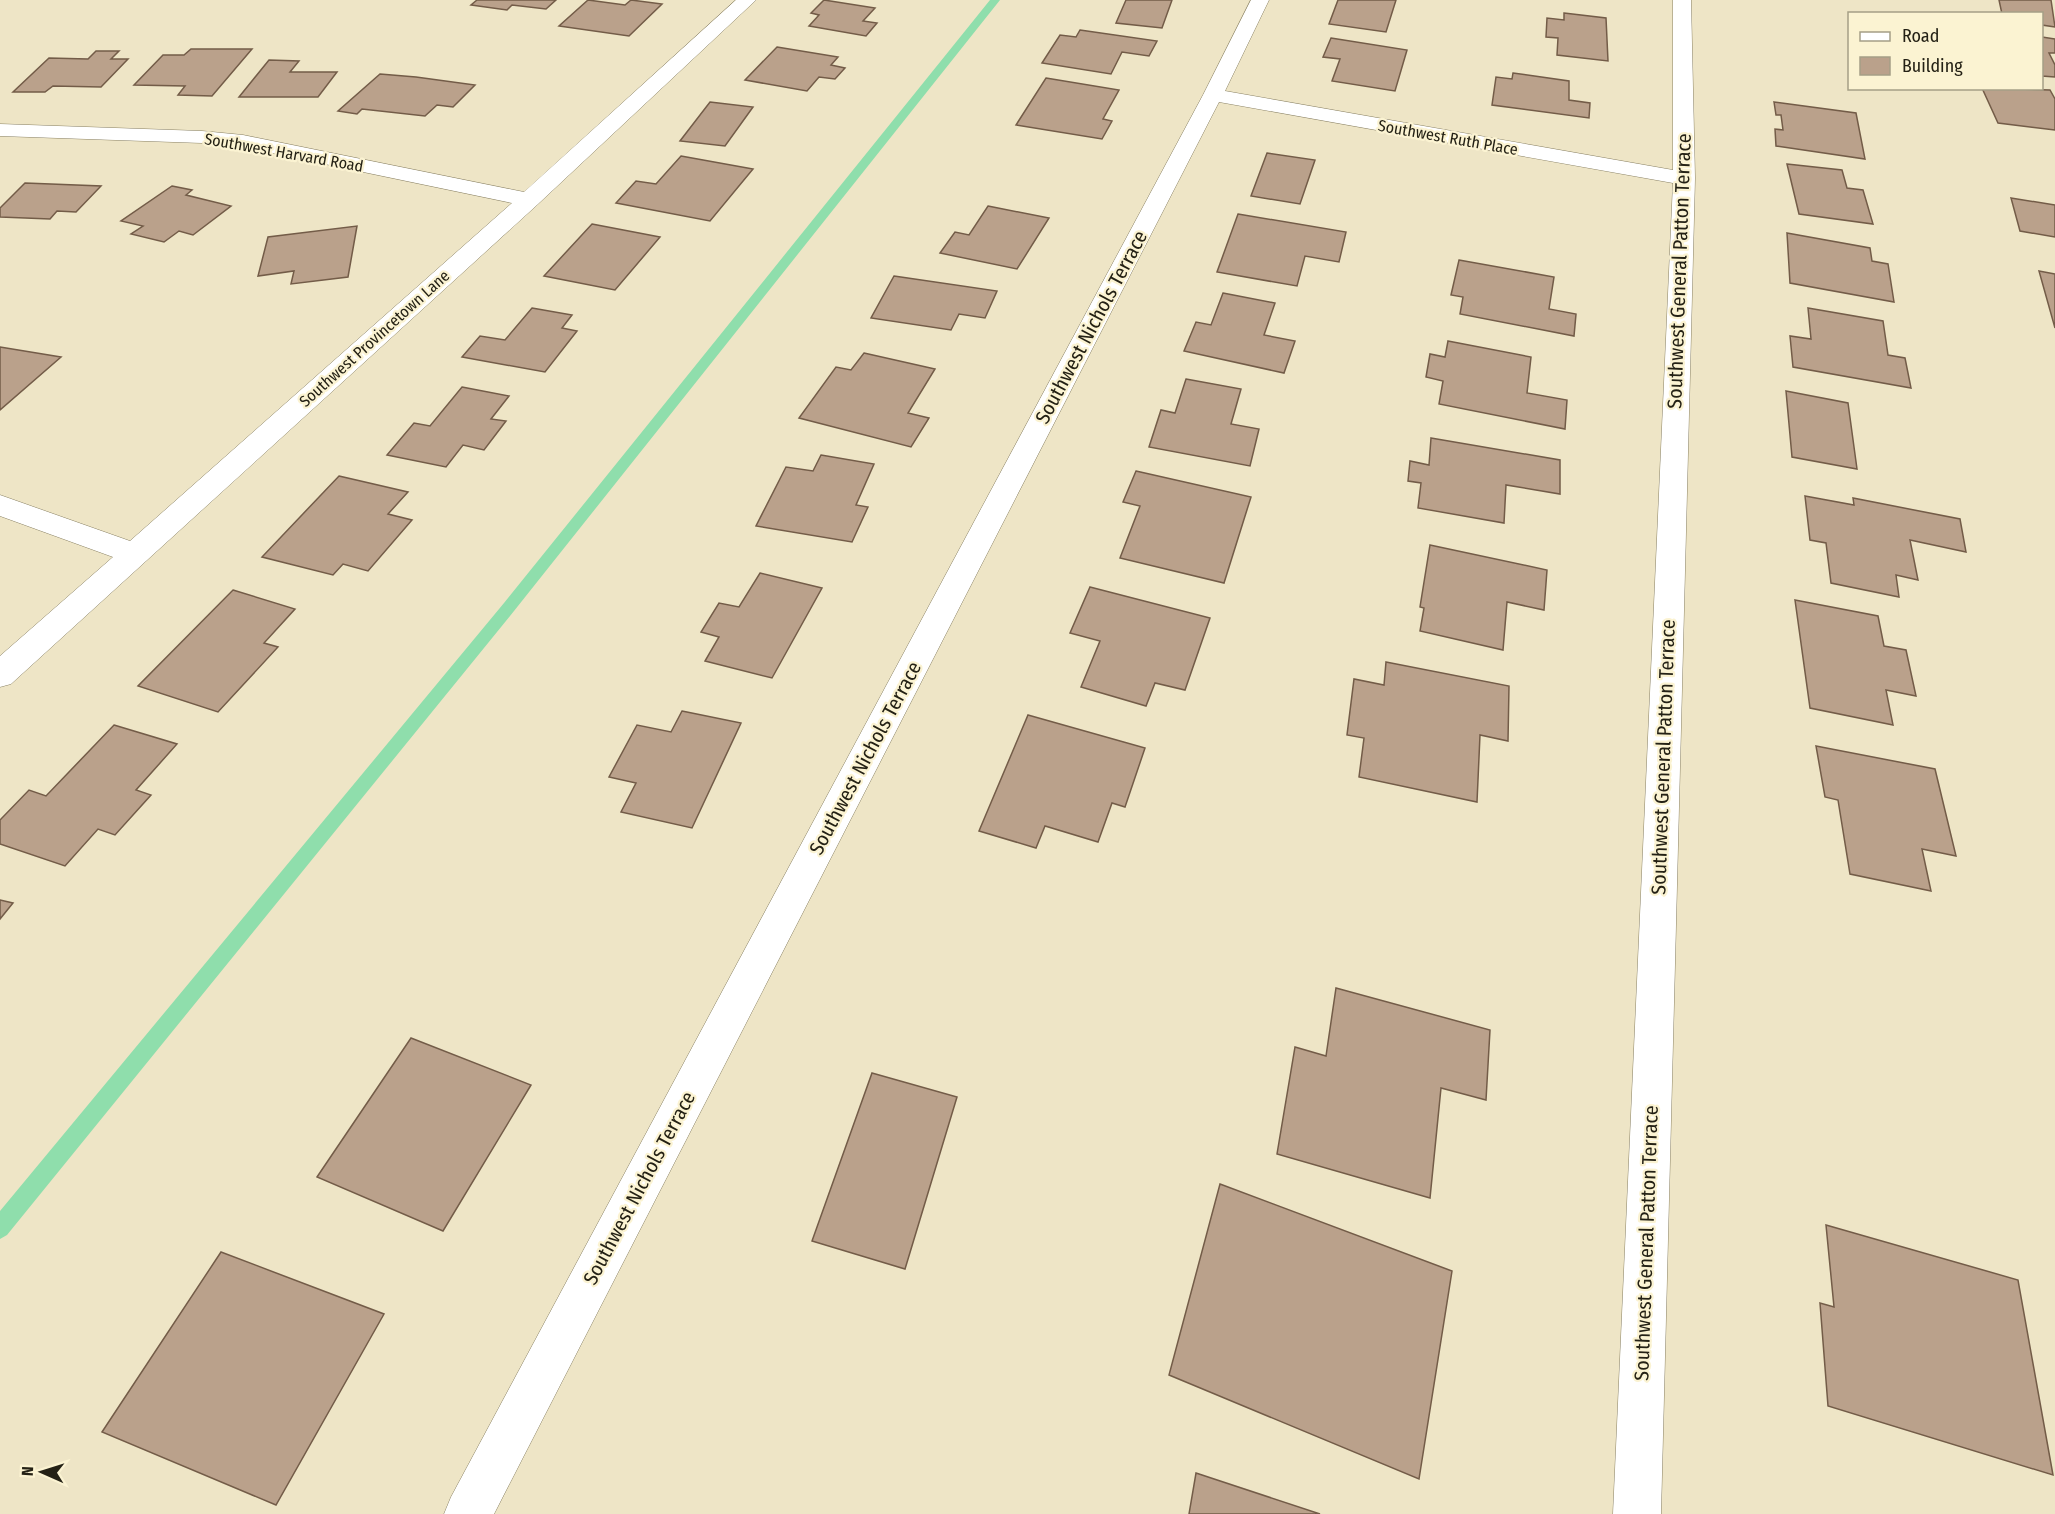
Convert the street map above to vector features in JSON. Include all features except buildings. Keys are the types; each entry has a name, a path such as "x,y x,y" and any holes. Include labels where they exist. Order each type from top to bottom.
{"street":[{"name":"Southwest Provincetown Lane","path":"0,675 529,200 747,0"},
{"name":"Southwest Nichols Terrace","path":"468,1514 1213,95 1260,0"},
{"name":"Southwest General Patton Terrace","path":"1637,1514 1684,178 1682,0"},
{"name":"Southwest Ruth Place","path":"1213,95 1684,178"},
{"name":"Southwest Harvard Road","path":"0,130 202,136 243,141 529,200"},
{"path":"0,505 134,553"}],"waterway":[{"path":"0,1228 509,607 995,0"}]}
